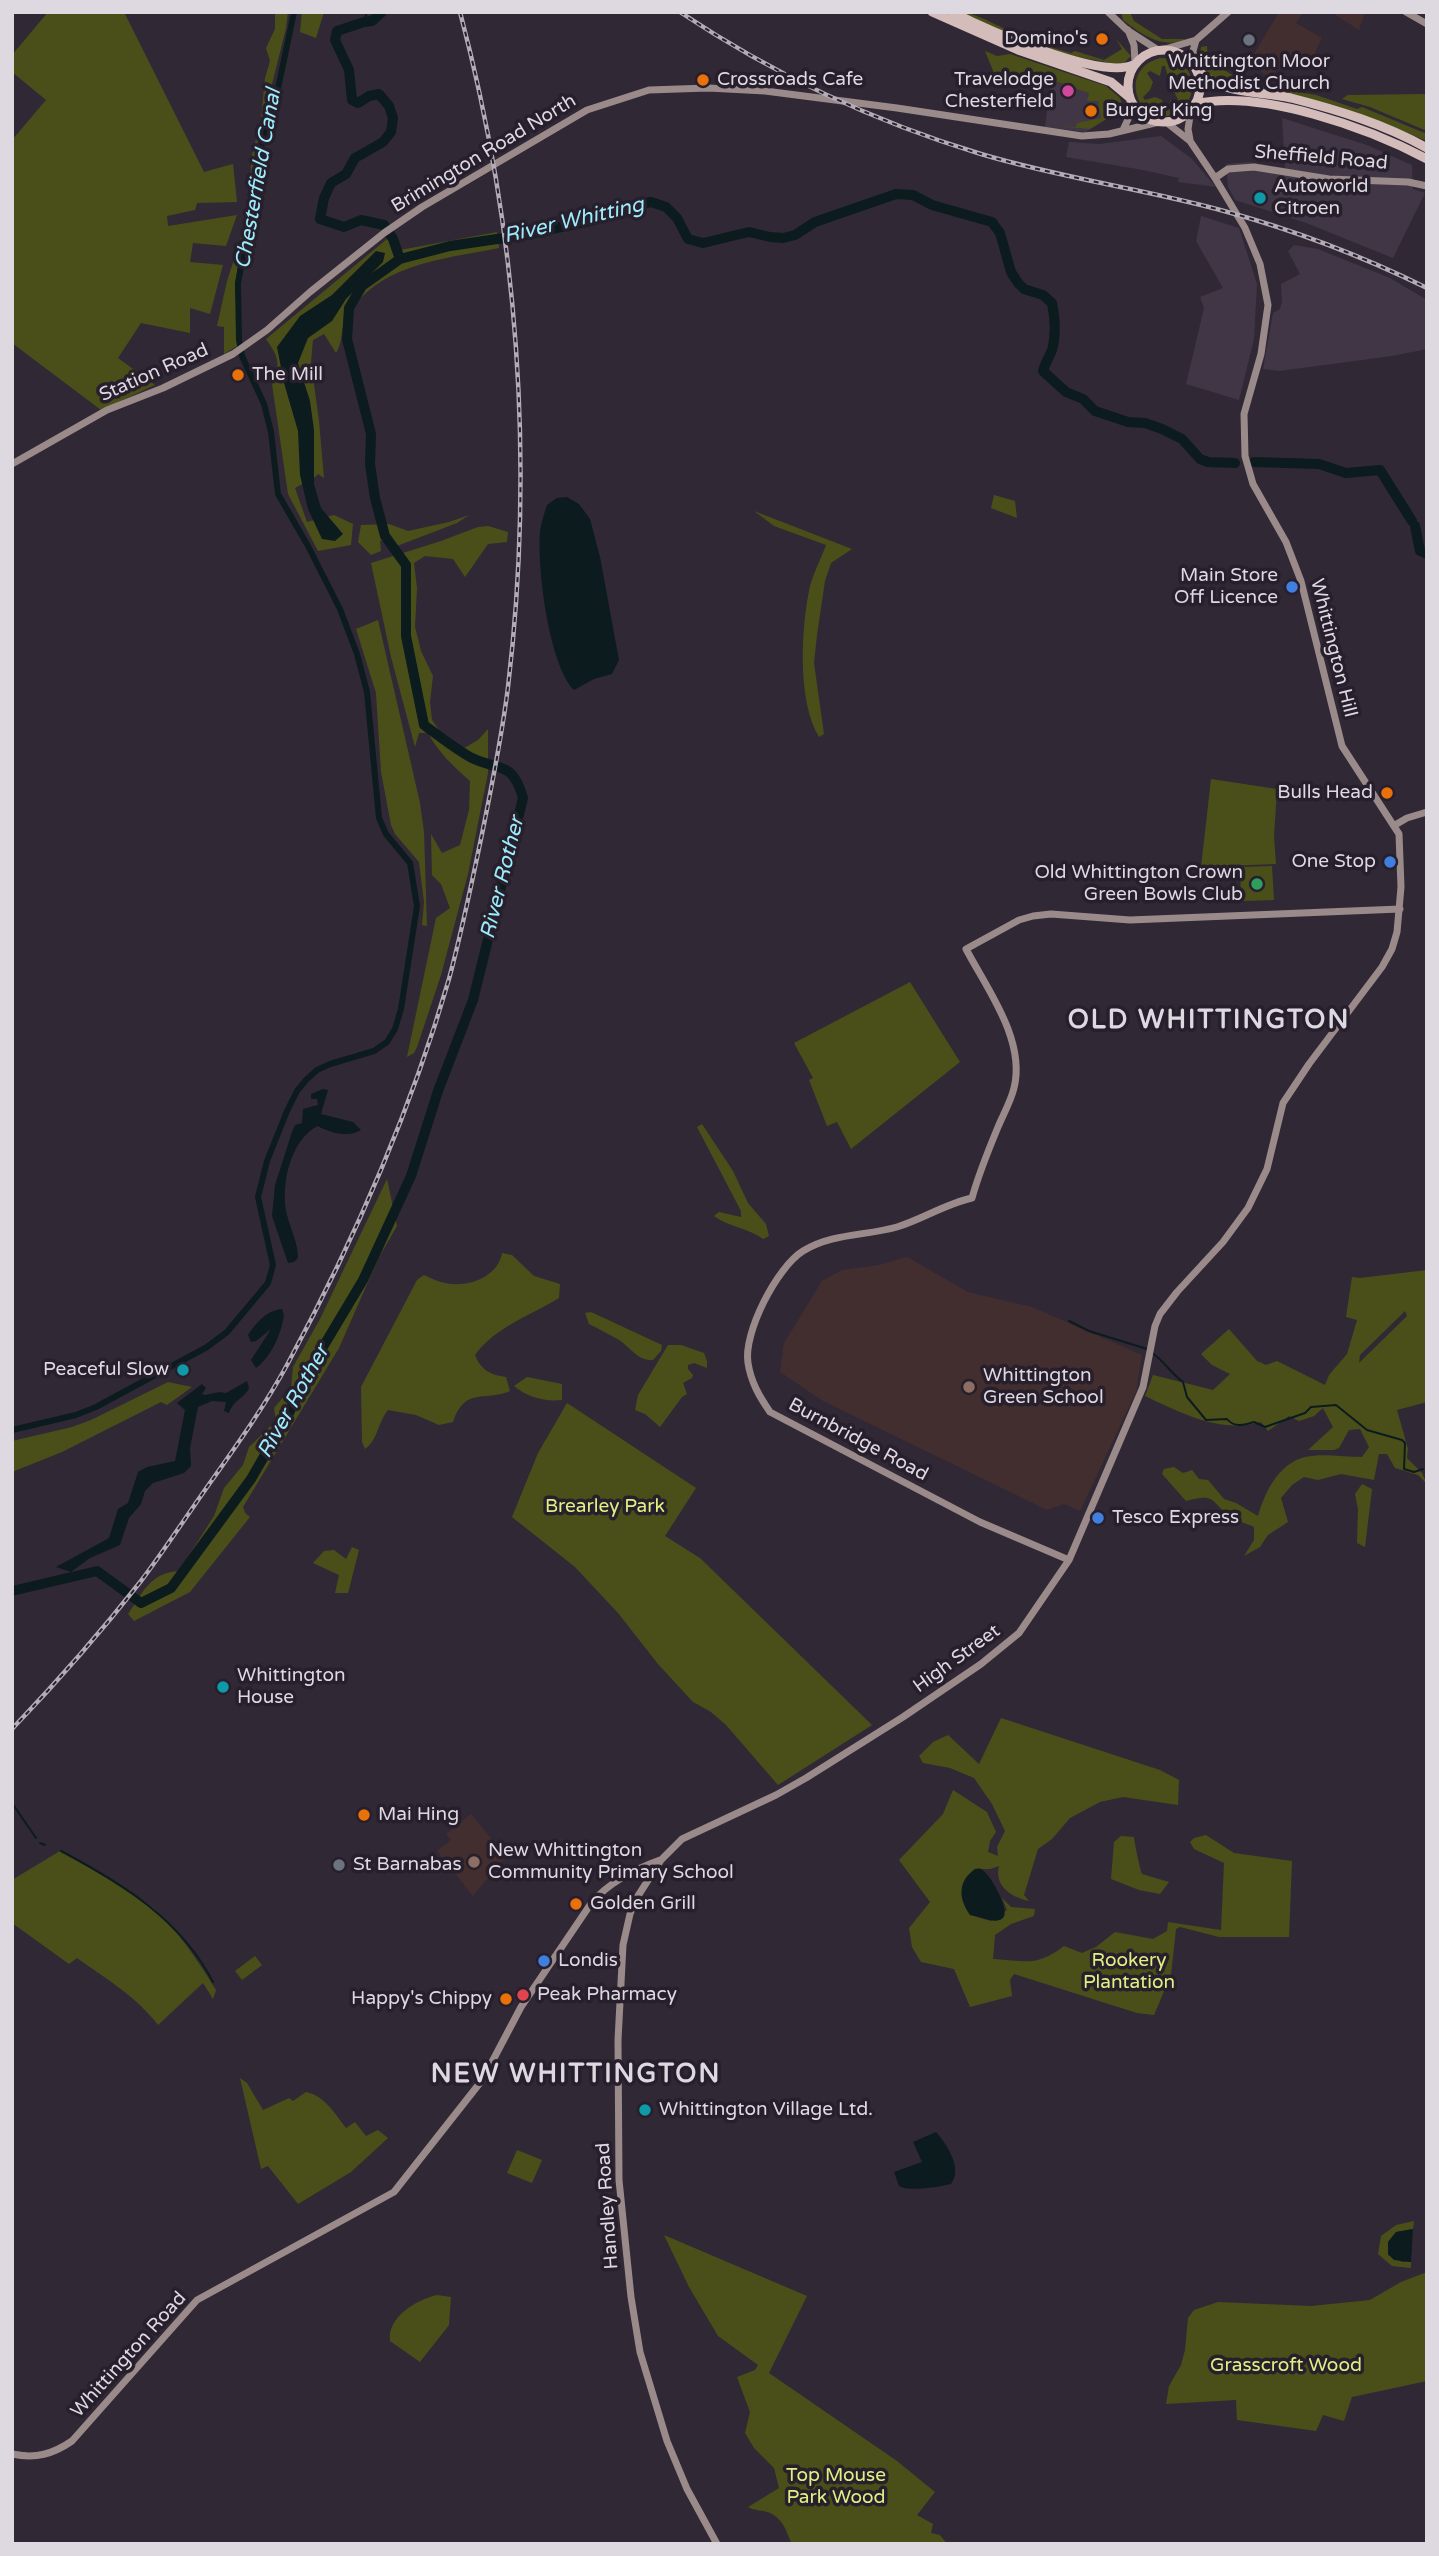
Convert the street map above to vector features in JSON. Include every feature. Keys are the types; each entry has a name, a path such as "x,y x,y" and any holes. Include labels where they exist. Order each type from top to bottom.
{"highway":[{"path":"932,12 1007,46 1111,82 1146,117 1163,122 1179,118 1193,107 1219,99 1319,116 1366,132 1427,159"},
{"path":"952,12 1031,46 1113,69 1134,64 1149,52 1161,50 1184,56 1220,87 1320,106 1371,122 1427,148"},
{"path":"1130,99 1127,86 1134,64"},
{"path":"1193,107 1200,85 1195,68"}],"main road":[{"path":"1108,12 1127,30 1161,50 1196,40 1228,12"},
{"path":"1406,12 1427,24"},
{"path":"1127,30 1134,45 1134,64"},
{"path":"1195,68 1193,51 1196,40"},
{"name":"Brimington Road North","path":"301,300 384,233 463,181 587,110 649,90 708,88 765,91 1082,136 1109,134 1163,122"},
{"path":"1123,130 1130,115 1130,99"},
{"path":"1193,107 1188,129 1191,141 1215,178"},
{"path":"1163,122 1191,141"},
{"name":"Sheffield Road","path":"1215,178 1228,170 1254,167 1329,179 1408,182 1427,186"},
{"name":"Whittington Hill","path":"1215,178 1245,228 1260,264 1267,292 1265,333 1244,414 1244,440 1249,474 1286,542 1301,581 1342,746 1395,825"},
{"name":"Station Road","path":"12,464 107,411 163,388 233,354 301,300"},
{"path":"1395,825 1427,812"},
{"name":"High Street","path":"341,2222 394,2192 408,2178 483,2079 521,2007 603,1890 646,1865 661,1860 682,1839 806,1778 981,1664 1019,1633 1069,1560 1143,1387 1155,1326 1160,1314 1223,1242 1248,1208 1267,1169 1283,1102 1382,967 1392,948 1400,909 1402,858 1395,825"},
{"name":"Burnbridge Road","path":"1069,1560 980,1522 770,1412 757,1392 747,1362 748,1340 766,1300 787,1266 802,1252 822,1242 894,1228 918,1220 949,1203 972,1198 978,1174 1014,1089 1016,1072 1013,1043 1001,1014 966,949 1019,920 1051,914 1130,920 1400,909"},
{"name":"Handley Road","path":"661,1860 636,1899 623,1945 618,2040 623,2231 631,2297 650,2391 687,2488 717,2544"},
{"name":"Whittington Road","path":"12,2454 49,2454 72,2441 197,2300 341,2222"}],"shaded area":[{"path":"1279,12 1303,12 1296,23 1322,38 1315,52 1319,55 1309,70 1286,56 1272,78 1248,64"},
{"path":"1331,12 1365,12 1359,30"},
{"path":"1051,80 1100,95 1108,117 1086,132 1045,127"},
{"path":"1282,118 1367,145 1412,165 1413,189 1425,193 1393,258 1306,223 1235,200 1228,187 1226,164 1248,162 1285,168"},
{"path":"1161,136 1192,159 1216,187 1178,182 1179,178 1066,157 1069,142 1099,144"},
{"path":"1201,216 1239,228 1257,284 1254,339 1239,400 1186,384 1204,308 1200,297 1223,288 1196,241"},
{"path":"1294,245 1318,249 1390,278 1427,300 1427,349 1279,371 1263,369 1273,313 1280,309 1282,302 1281,284 1300,274 1288,251"},
{"path":"376,251 385,253 383,262 346,299 332,321 308,338 298,363 310,401 314,430 314,484 321,508 343,534 335,541 322,539 308,509 300,475 298,431 277,347 300,316 332,295"},
{"path":"567,497 579,504 590,519 600,557 619,660 612,674 594,679 574,690 565,678 551,639 543,591 540,548 540,529 547,505 557,498"},
{"path":"323,1089 328,1090 321,1114 353,1122 361,1130 340,1134 318,1126 300,1141 286,1178 285,1204 298,1258 288,1263 272,1216 275,1185 295,1125 302,1123 303,1109 318,1105 317,1099 311,1099 311,1094"},
{"name":"Whittington Green School","path":"907,1257 968,1292 1032,1307 1142,1355 1136,1392 1080,1511 1064,1504 1047,1510 823,1401 780,1372 784,1343 822,1281 842,1270 879,1265"},
{"path":"282,1309 284,1315 278,1337 267,1357 256,1368 251,1360 271,1329 256,1341 251,1342 248,1335 267,1315"},
{"path":"247,1381 249,1388 229,1413 224,1411 226,1402 212,1401 198,1407 190,1448 191,1466 184,1473 153,1483 145,1491 141,1504 129,1518 120,1545 90,1558 71,1572 56,1567 109,1538 118,1509 128,1503 138,1472 147,1467 175,1461 185,1410 177,1403 202,1384 206,1388 202,1394 205,1395 226,1393"},
{"name":"New Whittington Community Primary School","path":"471,1814 508,1854 473,1896 437,1851 451,1840 446,1834"},
{"path":"975,1869 985,1872 998,1892 1005,1914 1000,1920 970,1915 966,1909 962,1896 963,1885"},
{"path":"936,2132 952,2157 955,2171 951,2184 916,2189 899,2186 894,2172 922,2162 913,2142"},
{"path":"1413,2229 1411,2262 1394,2260 1388,2254 1388,2242 1396,2232"}],"green space":[{"path":"48,12 124,12 204,172 233,164 237,202 197,203 195,210 167,216 168,226 237,215 226,246 193,243 190,262 223,265 210,314 190,308 190,333 141,323 118,358 155,385 101,410 12,343 12,140 46,100 12,72 12,55"},
{"path":"275,12 288,12 257,144 253,179 254,207 239,255 235,288 239,345 224,354 224,327 217,326 227,281 250,211 251,159 261,119 265,78 270,61 266,48 275,29"},
{"path":"302,12 324,12 316,38 300,32"},
{"path":"956,12 975,15 1054,48 1104,60 1122,49 1116,39 1131,56 1124,63 1116,64 1062,54"},
{"path":"1121,12 1130,12 1134,21 1162,39 1185,39 1169,43 1152,39 1123,20"},
{"path":"1207,46 1208,60 1247,84 1316,95 1357,109 1362,107 1427,134 1427,141 1364,116 1222,82 1202,64 1201,47"},
{"path":"985,51 997,56 1010,54 1106,86 1119,97 1125,108 1090,129 1057,126 1076,127 1077,123 1101,118 1098,101 1087,101 1089,93 1052,80 1051,82 994,73"},
{"path":"1160,58 1177,61 1188,70 1192,82 1191,95 1185,106 1175,114 1161,116 1144,109 1139,101 1137,79 1144,66","holes":["1162,66 1165,66 1168,77 1180,74 1183,77 1175,84 1175,94 1180,103 1177,105 1170,100 1170,109 1165,110 1162,100 1155,97 1145,100 1143,97 1153,82 1147,73 1150,71 1160,76"]},
{"path":"1427,94 1427,131 1370,107 1342,99 1348,95"},
{"path":"497,232 499,248 433,261 390,276 372,288 357,303 345,323 336,353 324,334 313,340 311,362 324,478 318,474 295,488 307,522 334,515 353,524 351,545 318,551 288,494 272,384 277,371 277,361 266,339 387,239 400,250"},
{"path":"994,495 1015,501 1017,518 991,508"},
{"path":"754,511 852,549 831,563 825,581 814,663 824,734 819,737 807,704 803,642 810,586 826,545 774,526"},
{"path":"469,515 457,523 397,546 392,540 380,541 381,551 371,555 358,542 361,525 389,524 408,531"},
{"path":"488,526 508,532 507,542 488,544 465,577 453,559 425,556 414,563 417,588 415,627 421,651 433,676 430,702 432,720 443,736 461,750 478,740 488,729 488,773 468,874 441,975 417,1047 414,1053 407,1057 436,918 450,908 441,884 432,875 431,834 442,853 460,845 469,810 470,781 447,759 428,733 419,733 415,747 391,657 371,563"},
{"path":"378,620 420,803 424,832 427,926 422,925 424,902 419,862 395,834 391,825 381,772 376,693 356,629"},
{"path":"1211,779 1277,789 1274,836 1276,864 1201,867"},
{"name":"Old Whittington Crown Green Bowls Club","path":"1272,866 1274,900 1241,901 1240,867"},
{"path":"910,982 960,1062 851,1149 837,1122 827,1126 809,1080 813,1078 794,1043"},
{"path":"702,1124 733,1171 748,1203 766,1224 769,1236 763,1239 714,1216 719,1212 741,1217 741,1211 697,1127"},
{"path":"387,1179 397,1226 379,1257 339,1348 243,1507 250,1517 190,1592 134,1621 128,1614 144,1591 161,1575 179,1571 214,1516 224,1488 243,1465 249,1447 276,1421 274,1408 291,1388 293,1367 320,1319"},
{"path":"502,1253 512,1255 534,1276 560,1284 559,1298 503,1329 475,1355 487,1371 506,1377 510,1391 470,1399 463,1404 453,1422 439,1425 416,1415 388,1410 373,1441 365,1449 362,1442 361,1387 417,1280 424,1275 445,1283 472,1282 495,1269"},
{"path":"1427,1270 1427,1402 1397,1410 1408,1449 1407,1458 1422,1473 1427,1484 1418,1475 1395,1468 1387,1454 1379,1454 1374,1480 1341,1474 1318,1480 1304,1477 1292,1485 1281,1498 1288,1522 1268,1535 1260,1547 1244,1556 1254,1540 1254,1527 1232,1517 1209,1498 1186,1501 1162,1474 1164,1469 1174,1467 1183,1473 1192,1470 1199,1479 1208,1480 1224,1499 1258,1516 1274,1480 1287,1466 1305,1457 1319,1455 1362,1457 1369,1447 1360,1429 1349,1430 1339,1448 1308,1450 1333,1427 1323,1408 1314,1416 1299,1421 1289,1416 1268,1431 1261,1422 1246,1425 1216,1424 1187,1415 1145,1396 1153,1375 1213,1390 1230,1374 1212,1365 1201,1354 1229,1329 1257,1361 1266,1365 1277,1361 1325,1385 1329,1375 1347,1354 1357,1320 1346,1317 1352,1277","holes":["1405,1311 1407,1316 1359,1363 1360,1355"]},
{"path":"591,1312 662,1345 661,1351 653,1360 639,1356 619,1340 589,1324 585,1313"},
{"path":"668,1345 681,1345 704,1353 707,1368 694,1363 688,1365 693,1375 683,1383 687,1394 660,1427 645,1414 635,1410 638,1395"},
{"path":"527,1377 562,1384 562,1400 537,1398 514,1386"},
{"path":"168,1382 192,1387 167,1405 161,1402 62,1452 12,1472 12,1441 91,1420"},
{"name":"Brearley Park","path":"567,1403 696,1488 665,1536 700,1558 872,1725 778,1785 726,1725 693,1702 658,1664 618,1613 575,1567 512,1517 538,1453"},
{"path":"1362,1484 1372,1489 1365,1547 1357,1543 1358,1509 1355,1494"},
{"path":"352,1547 359,1550 348,1593 335,1593 339,1575 313,1563 324,1551 334,1550 346,1559"},
{"name":"Rookery Plantation","path":"1001,1718 1160,1770 1179,1780 1178,1805 1123,1797 1100,1802 1070,1818 1052,1839 1038,1849 1024,1895 1029,1901 1016,1897 1005,1889 999,1879 999,1866 975,1869 962,1891 963,1901 970,1915 991,1921 1007,1910 1002,1898 1011,1907 1035,1909 1034,1916 1011,1924 995,1935 993,1959 1038,1960 1064,1946 1082,1953 1096,1947 1115,1932 1153,1939 1167,1931 1168,1922 1221,1930 1224,1863 1194,1849 1190,1842 1206,1835 1234,1853 1292,1861 1289,1937 1219,1937 1180,1927 1176,1929 1171,1975 1154,2015 1137,2013 1014,1974 1010,1980 1012,1996 970,2007 954,1969 921,1962 912,1947 909,1928 930,1902 899,1860 943,1814 953,1790 987,1812 996,1832 990,1841 988,1852 998,1856 997,1847 1005,1831 992,1804 974,1778 950,1768 923,1763 919,1756 933,1742 948,1735 979,1764"},
{"path":"1121,1836 1134,1837 1142,1874 1169,1882 1160,1894 1139,1890 1111,1879 1114,1842"},
{"path":"60,1851 131,1892 153,1908 188,1947 216,1990 213,1999 203,1983 158,2025 131,1997 99,1973 77,1958 69,1964 12,1923 12,1880"},
{"path":"255,1956 262,1965 242,1980 235,1971"},
{"path":"240,2078 247,2083 263,2110 289,2098 293,2101 306,2092 324,2101 346,2128 355,2122 366,2136 378,2130 388,2138 351,2172 298,2204 268,2166 261,2169"},
{"path":"517,2150 542,2160 532,2183 507,2173"},
{"path":"1414,2221 1413,2229 1396,2232 1388,2242 1388,2255 1402,2262 1411,2262 1411,2268 1392,2266 1378,2254 1381,2236 1396,2225"},
{"name":"Top Mouse Park Wood","path":"664,2235 807,2296 769,2373 897,2461 935,2492 917,2515 933,2524 931,2533 940,2535 947,2544 792,2544 778,2519 770,2513 748,2507 779,2488 774,2468 754,2448 745,2433 750,2412 737,2377 755,2370 758,2365 718,2336 689,2287"},
{"name":"Grasscroft Wood","path":"1427,2272 1427,2381 1352,2397 1344,2421 1323,2415 1316,2431 1237,2420 1236,2400 1166,2404 1169,2386 1181,2365 1185,2350 1188,2318 1194,2310 1218,2302 1311,2306 1370,2300 1401,2282"},
{"path":"437,2295 451,2297 449,2325 420,2362 390,2341 390,2332 398,2317 412,2305"}],"waterway":[{"name":"Chesterfield Canal","path":"12,1430 76,1415 96,1407 207,1347 227,1332 268,1283 273,1265 258,1197 267,1161 297,1091 317,1070 374,1051 387,1042 395,1029 401,1009 417,906 410,863 386,834 379,818 367,692 357,654 340,609 278,494 271,432 264,404 242,356 239,340 238,283 256,208 257,170 264,133 279,84 294,12"},
{"path":"364,22 367,12"},
{"name":"River Rother","path":"12,1591 97,1571 141,1603 171,1588 251,1479 288,1415 314,1362 363,1280 411,1176 438,1091 473,1000 523,798 519,786 509,772 470,757 424,725 406,636 406,565 385,536 375,498 370,464 371,434 347,339 349,308 362,286 400,259 393,239 384,225 361,220 344,227 320,219 324,198 331,183 346,174 355,158 383,142 391,132 393,118 389,106 379,94 369,96 358,103 352,100 349,70 335,40 337,31 372,21 382,12"},
{"name":"River Whitting","path":"400,259 450,246 524,235 594,220 608,211 651,202 666,207 677,218 688,239 703,243 749,232 783,238 795,235 815,222 896,194 913,195 932,205 992,222 1000,233 1011,272 1018,283 1024,289 1043,295 1052,303 1054,339 1043,371 1066,392 1083,399 1095,411 1162,429 1182,439 1200,459 1235,463"},
{"name":"River Whitting","path":"1254,462 1319,464 1346,473 1380,470 1412,521"},
{"name":"River Whitting","path":"1415,526 1420,551 1427,554"},
{"path":"1069,1321 1089,1331 1147,1349"},
{"path":"1151,1352 1183,1382 1187,1397 1206,1420 1227,1419 1240,1425 1254,1422 1265,1427 1305,1413 1311,1407 1336,1405 1367,1430 1402,1440 1405,1443 1404,1469 1414,1472 1423,1469"},
{"path":"12,1803 36,1838"},
{"path":"40,1843 45,1845"},
{"path":"61,1851 128,1890 148,1905 184,1940 213,1982"}],"railway":[{"path":"12,1729 141,1581 278,1381 335,1272 378,1176 417,1079 454,961 486,816 506,705 516,602 520,517 520,432 508,262 496,178 460,12"},
{"path":"680,12 788,76 902,127 1011,162 1250,218 1378,265 1427,288"}],"place":[{"name":"Domino's","path":"1102,39"},
{"name":"Whittington Moor Methodist Church","path":"1249,40"},
{"name":"Crossroads Cafe","path":"703,80"},
{"name":"Travelodge Chesterfield","path":"1068,91"},
{"name":"Burger King","path":"1091,111"},
{"name":"Autoworld Citroen","path":"1260,198"},
{"name":"The Mill","path":"238,375"},
{"name":"Main Store Off Licence","path":"1292,587"},
{"name":"Bulls Head","path":"1387,793"},
{"name":"One Stop","path":"1390,862"},
{"name":"Old Whittington Crown Green Bowls Club","path":"1257,884"},
{"name":"Peaceful Slow","path":"183,1370"},
{"name":"Whittington Green School","path":"969,1387"},
{"name":"Tesco Express","path":"1098,1518"},
{"name":"Whittington House","path":"223,1687"},
{"name":"Mai Hing","path":"364,1815"},
{"name":"New Whittington Community Primary School","path":"474,1862"},
{"name":"St Barnabas","path":"339,1865"},
{"name":"Golden Grill","path":"576,1904"},
{"name":"Londis","path":"544,1961"},
{"name":"Peak Pharmacy","path":"523,1995"},
{"name":"Happy's Chippy","path":"506,1999"},
{"name":"Whittington Village Ltd.","path":"645,2110"}],"district":[{"name":"OLD WHITTINGTON","path":"1209,1021"},
{"name":"NEW WHITTINGTON","path":"576,2075"}]}
